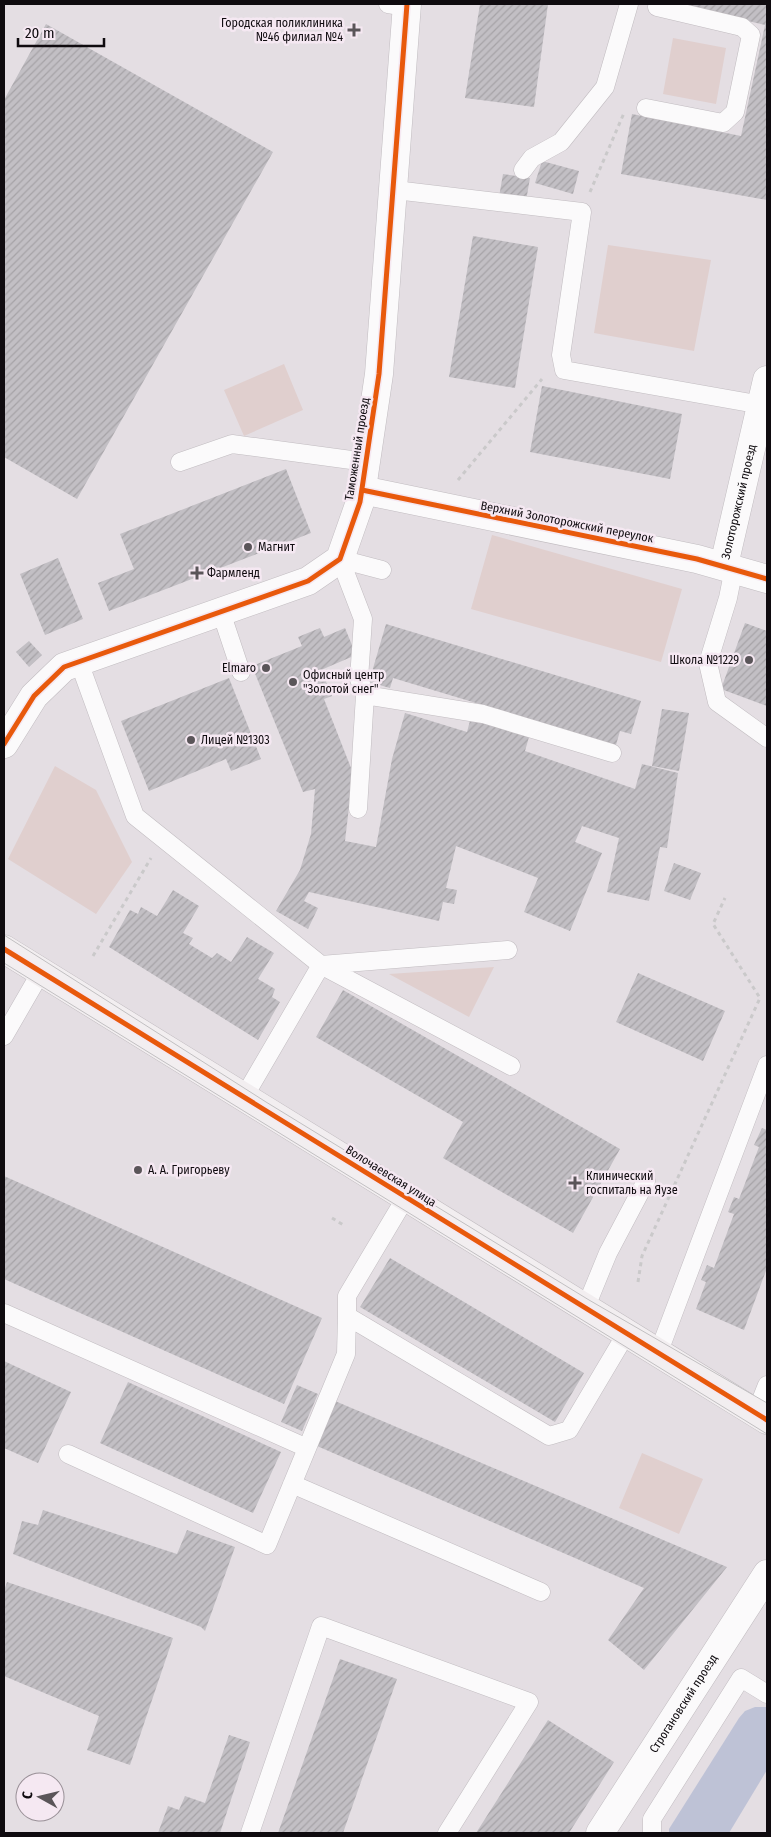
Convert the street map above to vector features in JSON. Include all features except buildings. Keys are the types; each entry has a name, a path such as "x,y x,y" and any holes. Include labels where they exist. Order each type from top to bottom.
{"street":[{"name":"Таможенный проезд","path":"340,559 360,502 379,374 395,190 401,5"},
{"name":"Золоторожский проезд","path":"729,566 766,396"},
{"name":"Верхний Золоторожский переулок","path":"362,490 729,566 767,579"},
{"path":"4,744 34,696 64,668 308,581 340,559"},
{"name":"Волочаевская улица","path":"4,949 762,1417"},
{"name":"Строгановский проезд","path":"600,1833 767,1574"}],"lane":[{"path":"523,170 532,158 561,142 605,87 629,4"},
{"path":"646,108 723,123 735,112 751,35 742,27 657,7 658,4"},
{"path":"395,190 582,212 561,355 564,370 766,396"},
{"path":"180,462 232,444 366,462"},
{"path":"340,559 382,570"},
{"path":"340,559 363,619 359,679 365,695 358,809"},
{"path":"729,566 728,598 708,663 717,702 767,738"},
{"path":"221,612 241,672"},
{"path":"79,662 135,816 321,965 511,1066"},
{"path":"365,695 483,714 612,753"},
{"path":"321,965 508,950"},
{"path":"244,1097 321,965"},
{"path":"4,1036 42,972"},
{"path":"658,1354 767,1065"},
{"path":"585,1309 608,1253 646,1181"},
{"path":"68,1454 267,1545 346,1354 347,1296 406,1197"},
{"path":"4,1313 307,1448"},
{"path":"346,1316 549,1436 569,1430 626,1334"},
{"path":"762,1417 767,1385"},
{"path":"292,1484 541,1592"},
{"path":"250,1833 321,1626 529,1702 447,1833"},
{"path":"652,1833 652,1819 741,1678 767,1694"}],"path":[{"path":"582,212 623,113 646,108"},
{"path":"437,506 561,355"},
{"path":"93,956 163,838"},
{"path":"638,1282 642,1256 760,998 712,924 725,898"},
{"path":"332,1218 345,1226"}],"shaded area":[{"path":"673,38 726,48 716,104 663,94"},
{"path":"608,245 711,260 694,351 594,333"},
{"path":"284,364 303,410 244,436 224,390"},
{"path":"492,535 682,589 661,662 471,609"},
{"path":"55,766 96,790 132,862 96,914 8,859"},
{"path":"494,967 469,1017 389,974"},
{"path":"642,1453 703,1479 679,1534 619,1508"}],"water":[{"path":"755,1707 767,1707 767,1770 729,1833 669,1833 669,1829 739,1718 745,1711"}],"tram line":[{"path":"4,935 266,1102 589,1300 767,1403"},
{"path":"4,963 767,1434"}],"cycle path":[{"path":"4,744 34,696 64,667 308,581 340,559 360,502 379,374 407,4"},
{"path":"362,490 697,559 767,579"},
{"path":"4,949 767,1420"}],"place":[{"name":"Городская поликлиника №46 филиал №4","path":"354,30"},
{"name":"Магнит","path":"248,547"},
{"name":"Фармленд","path":"197,573"},
{"name":"Школа №1229","path":"749,660"},
{"name":"Elmaro","path":"266,668"},
{"name":"Офисный центр \"Золотой снег\"","path":"293,682"},
{"name":"Лицей №1303","path":"191,740"},
{"name":"А. А. Григорьеву","path":"138,1170"},
{"name":"Клинический госпиталь на Яузе","path":"575,1183"}]}
